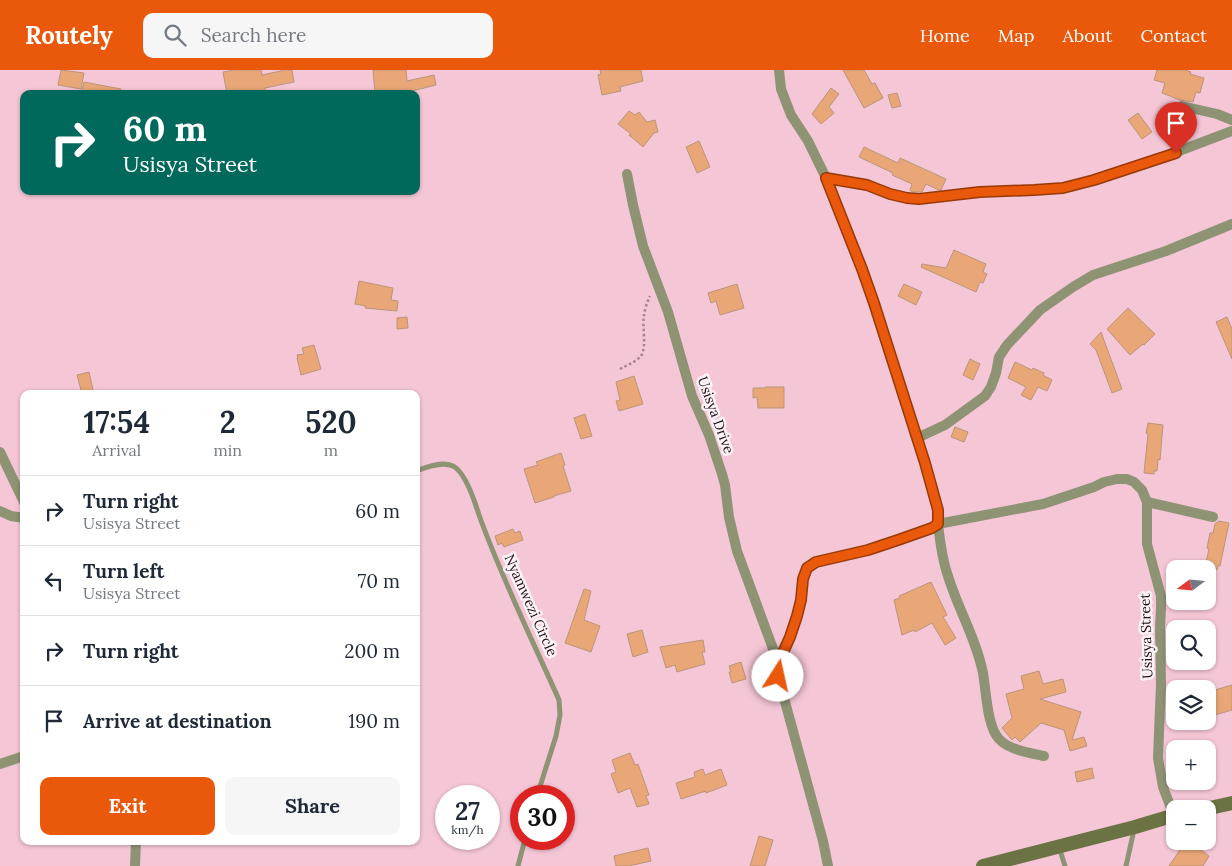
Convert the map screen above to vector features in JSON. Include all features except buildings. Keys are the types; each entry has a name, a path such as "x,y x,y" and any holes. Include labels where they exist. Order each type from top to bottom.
{"main road":[{"path":"1216,807 1232,803"},
{"path":"983,866 1166,818"}],"street":[{"path":"779,70 781,89 791,115 808,141 826,178 862,269 934,492 938,510 940,542 948,576 979,656 990,718 994,730 998,738 1008,745 1024,752 1044,756"},
{"path":"1182,106 1217,114 1232,120"},
{"path":"826,178 867,185 890,194 919,199 980,192 1063,188 1142,165 1232,131"},
{"name":"Usisya Drive","path":"627,174 643,246 674,333 692,396 709,435 722,474 728,517 737,551 779,665"},
{"path":"917,438 945,425 985,396 991,387 999,357 1006,345 1040,310 1074,286 1093,275 1166,251 1232,224"},
{"path":"0,452 20,494"},
{"path":"828,866 823,841 778,676 779,665 797,616 803,579 807,568 816,562 868,550 932,528 938,524 1043,504 1117,479 1126,479 1134,482 1142,490 1147,502 1213,517"},
{"name":"Usisya Street","path":"1147,502 1147,544 1161,596 1161,684 1158,758 1163,788 1168,800"},
{"path":"0,511 20,517"},
{"path":"0,764 20,757"},
{"path":"135,866 136,845"}],"lane":[{"name":"Nyamwezi Circle","path":"420,469 434,464 452,465 459,471 471,492 493,552 559,700 560,715 556,736 540,785"},
{"path":"1126,866 1135,827"},
{"path":"1059,847 1065,866"},
{"path":"518,866 522,850"}],"path":[{"path":"620,369 634,362 642,354 644,345 644,314 651,293 658,285"}],"route":[{"path":"778,676 781,657 797,616 803,579 807,568 816,562 868,550 932,528 938,524 938,510 934,492 874,303 826,178 867,185 890,194 919,199 980,192 1063,188 1094,180 1176,153"}]}
